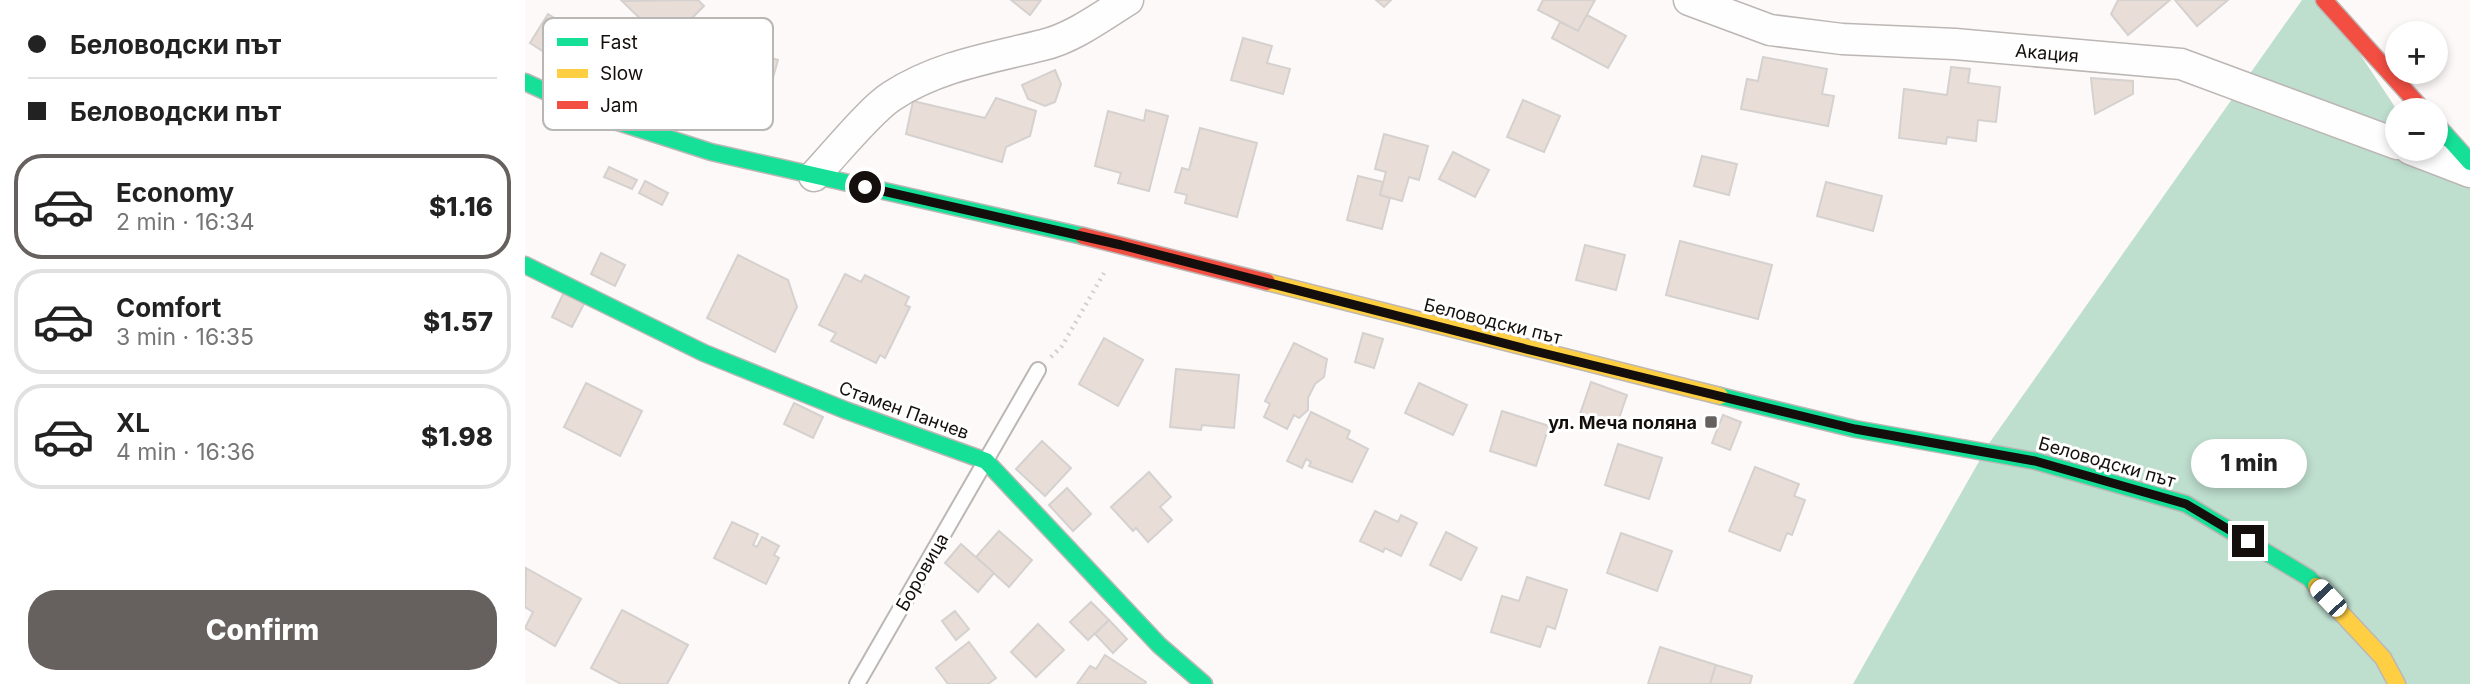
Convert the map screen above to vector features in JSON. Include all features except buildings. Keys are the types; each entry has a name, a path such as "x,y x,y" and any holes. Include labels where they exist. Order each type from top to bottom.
{"street":[{"path":"814,176 890,97 934,74 999,53 1046,45 1098,19 1128,0"},
{"name":"Акация","path":"1689,0 1770,30 1842,39 1955,44 2181,64 2385,140"},
{"path":"2324,0 2412,98"},
{"name":"Беловодски път","path":"525,82 543,90"},
{"name":"Беловодски път","path":"643,130 711,152 1121,245 1526,349 1855,429 2035,461 2186,504 2309,578 2383,658 2397,684"},
{"path":"2448,137 2470,162"},
{"path":"2441,161 2470,172"},
{"name":"Стамен Панчев","path":"525,265 704,353 845,410 986,461 1159,645 1204,684"}],"lane":[{"name":"Боровица","path":"857,684 1038,370"}],"path":[{"path":"1038,370 1062,346 1121,245"}],"green space":[{"path":"2302,0 2324,0 2389,98 2385,98 2385,161 2448,161 2448,158 2470,162 2470,684 1853,684 1990,442"}],"traffic: fast":[{"path":"525,82 543,90"},
{"path":"643,130 711,152 1083,236"},
{"path":"2448,137 2470,162"},
{"path":"525,265 704,353 845,410 986,461 1159,645 1204,684"},
{"path":"1720,396 1855,429 2035,461 2186,504 2309,578 2316,586"}],"traffic: slow":[{"path":"1267,282 1720,396"},
{"path":"2316,586 2383,658 2397,684"}],"traffic: jam":[{"path":"2324,0 2412,98"},
{"path":"1083,236 1267,282"}],"place":[{"name":"ул. Меча поляна","path":"1711,422"}],"route":[{"path":"865,187 1121,245 1526,349 1855,429 2035,461 2186,504 2248,541"}]}
